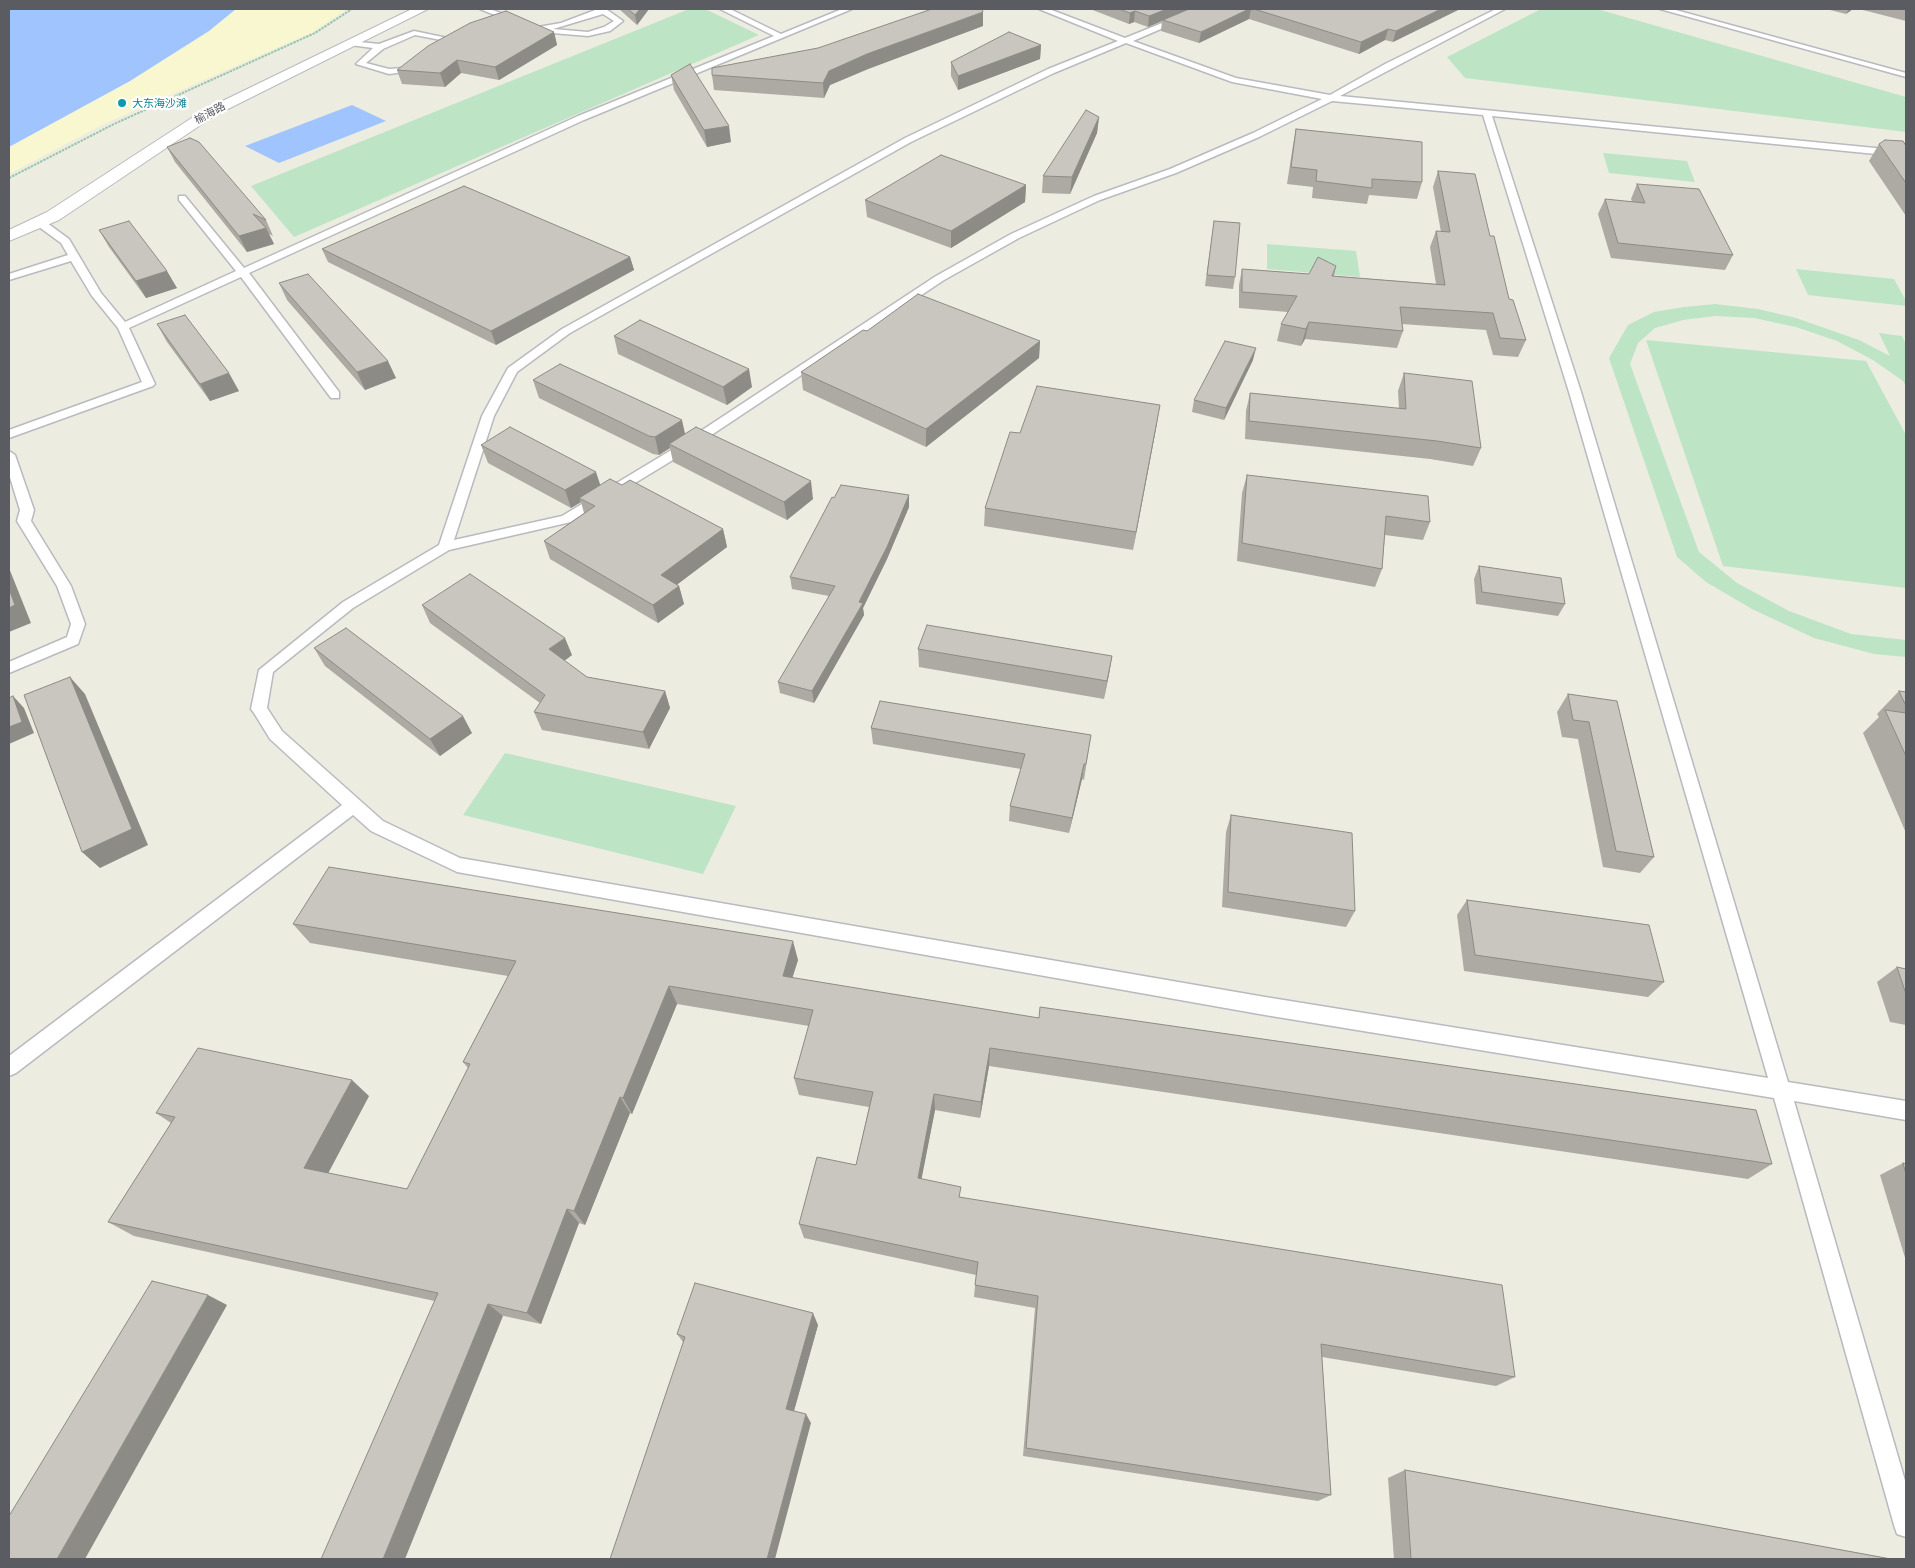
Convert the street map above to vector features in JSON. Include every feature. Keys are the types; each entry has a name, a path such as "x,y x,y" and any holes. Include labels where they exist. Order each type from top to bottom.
{"street":[{"name":"榆海路","path":"9,236 53,216 195,121 422,9"}],"lane":[{"path":"484,9 537,29 588,34 606,29 618,21 603,10 562,25 537,29"},
{"path":"724,9 780,36"},
{"path":"123,327 244,274 580,118 848,9"},
{"path":"1043,9 1202,70 1235,80 1332,98 1906,154"},
{"path":"446,547 488,416 512,370 566,331 908,140 1051,71 1203,9"},
{"path":"1501,9 1388,66 1332,98 1256,135 1173,171 1097,198 1015,236 940,278 682,449 566,519 446,547 348,604 266,670 259,709 276,735 377,826 457,865 1265,1006 1906,1110"},
{"path":"1664,9 1906,75"},
{"path":"420,60 404,70 389,72 360,64 380,47 414,33 453,40 437,50"},
{"path":"353,43 380,47"},
{"path":"1487,113 1575,392 1781,1089 1906,1525"},
{"path":"182,198 244,274 335,395"},
{"path":"9,434 148,384 123,327 96,294 65,241 39,222"},
{"path":"9,277 75,256"},
{"path":"9,455 27,510 24,521 64,586 78,624 73,640 9,668"},
{"path":"9,1067 354,805"}],"path":[{"path":"9,178 114,124 315,33 352,9"}],"green space":[{"path":"689,9 705,9 759,35 294,237 251,186"},
{"path":"1541,9 1597,9 1906,97 1906,132 1465,78 1447,57"},
{"path":"1603,153 1687,161 1695,182 1609,173"},
{"path":"1267,244 1356,251 1360,277 1267,269"},
{"path":"1796,269 1894,279 1906,301 1906,306 1808,295"},
{"path":"1715,304 1758,309 1796,318 1859,340 1890,356 1879,333 1902,336 1906,344 1906,386 1903,381 1873,360 1837,341 1796,327 1754,318 1715,316 1683,320 1655,328 1638,343 1630,364 1699,552 1737,583 1789,611 1851,634 1906,640 1906,657 1874,654 1814,638 1752,609 1706,582 1677,557 1609,358 1628,325 1654,312"},
{"path":"1646,340 1866,361 1906,435 1906,588 1723,566"},
{"path":"505,753 736,806 703,874 463,815"}],"sand":[{"name":"大东海沙滩","path":"236,9 347,9 313,32 104,124 9,174 9,147 130,81 209,31"}],"water":[{"path":"9,9 236,9 209,31 130,81 9,147"},
{"path":"352,105 386,121 279,163 245,146"}],"building":[{"path":"628,9 640,9 635,15"},
{"path":"932,9 982,9 983,12 867,54 829,71 823,83 712,75 712,68 818,48"},
{"path":"1119,9 1167,9 1149,16 1135,11 1130,13"},
{"path":"1189,9 1249,9 1201,32 1163,20"},
{"path":"1254,9 1441,9 1396,31 1388,29 1361,42"},
{"path":"506,11 554,32 495,67 457,60 440,73 397,70 428,46 470,23"},
{"path":"1009,32 1041,45 958,76 951,62"},
{"path":"690,64 729,126 704,130 671,75"},
{"path":"1086,110 1099,117 1072,177 1043,176"},
{"path":"1296,129 1422,142 1422,182 1372,179 1372,188 1316,181 1317,170 1291,167"},
{"path":"190,138 199,142 266,220 253,214 266,228 239,236 167,147"},
{"path":"1885,140 1903,141 1906,146 1906,183 1879,144"},
{"path":"941,155 1026,185 951,231 865,200"},
{"path":"1438,171 1475,174 1490,236 1494,236 1509,299 1513,300 1526,340 1500,338 1493,313 1400,307 1403,331 1309,322 1306,329 1281,324 1297,296 1242,292 1242,269 1309,274 1318,257 1336,266 1332,276 1445,285 1436,231 1450,232"},
{"path":"1637,184 1699,189 1733,255 1618,243 1605,199 1645,203"},
{"path":"464,186 630,257 491,331 322,249"},
{"path":"129,221 167,271 136,281 99,230"},
{"path":"1214,221 1240,223 1235,277 1207,275"},
{"path":"308,274 388,361 357,372 279,283"},
{"path":"918,294 1040,341 926,429 801,372 863,330 867,331"},
{"path":"185,315 229,373 200,384 157,324"},
{"path":"640,320 749,369 723,387 614,336"},
{"path":"1225,341 1256,348 1226,408 1194,400"},
{"path":"560,364 682,420 655,437 649,436 533,380"},
{"path":"1404,373 1472,381 1481,448 1437,441 1249,421 1250,393 1406,409"},
{"path":"1037,386 1160,405 1136,532 985,508 1010,432 1020,433"},
{"path":"510,427 596,472 565,490 481,445"},
{"path":"696,427 811,481 784,502 669,444"},
{"path":"1247,475 1428,496 1430,522 1386,516 1382,569 1242,543"},
{"path":"610,479 622,485 630,480 723,529 661,575 679,586 653,605 544,541 595,506 579,498"},
{"path":"841,485 909,495 887,547 859,602 863,603 812,691 778,682 835,586 790,577 832,497 834,498"},
{"path":"1479,566 1561,578 1565,604 1482,592"},
{"path":"470,574 565,638 549,649 587,677 665,691 643,732 534,712 545,695 422,605"},
{"path":"9,589 15,605 9,608"},
{"path":"927,625 1112,656 1107,681 918,649"},
{"path":"346,628 463,716 430,739 314,648"},
{"path":"70,677 132,829 82,852 24,695"},
{"path":"1899,691 1906,692 1906,706"},
{"path":"1568,694 1617,701 1654,857 1616,851 1589,722 1573,720"},
{"path":"13,696 22,722 9,727 9,698"},
{"path":"880,701 1091,735 1086,764 1084,764 1072,818 1010,806 1025,754 871,728"},
{"path":"1885,710 1906,713 1906,756"},
{"path":"1231,815 1352,833 1355,911 1228,892"},
{"path":"329,867 793,941 783,976 1039,1018 1040,1007 1756,1110 1772,1164 990,1048 981,1102 934,1094 918,1178 961,1187 959,1197 1502,1285 1515,1377 1321,1344 1331,1495 1026,1448 1038,1296 975,1285 978,1262 799,1224 817,1157 856,1165 873,1092 794,1078 813,1010 669,986 623,1098 620,1097 574,1211 567,1209 527,1313 488,1304 383,1559 321,1559 438,1293 108,1222 175,1117 156,1113 198,1048 352,1080 304,1168 407,1189 470,1064 463,1062 516,961 293,924"},
{"path":"1467,900 1649,925 1664,982 1475,955"},
{"path":"1897,967 1906,969 1906,994"},
{"path":"152,1281 208,1295 57,1559 9,1559 9,1516"},
{"path":"695,1283 813,1313 786,1409 806,1414 767,1559 610,1559 685,1337 677,1334"},
{"path":"1405,1470 1891,1559 1411,1559"}],"place":[{"name":"大东海沙滩","path":"122,103"}]}
